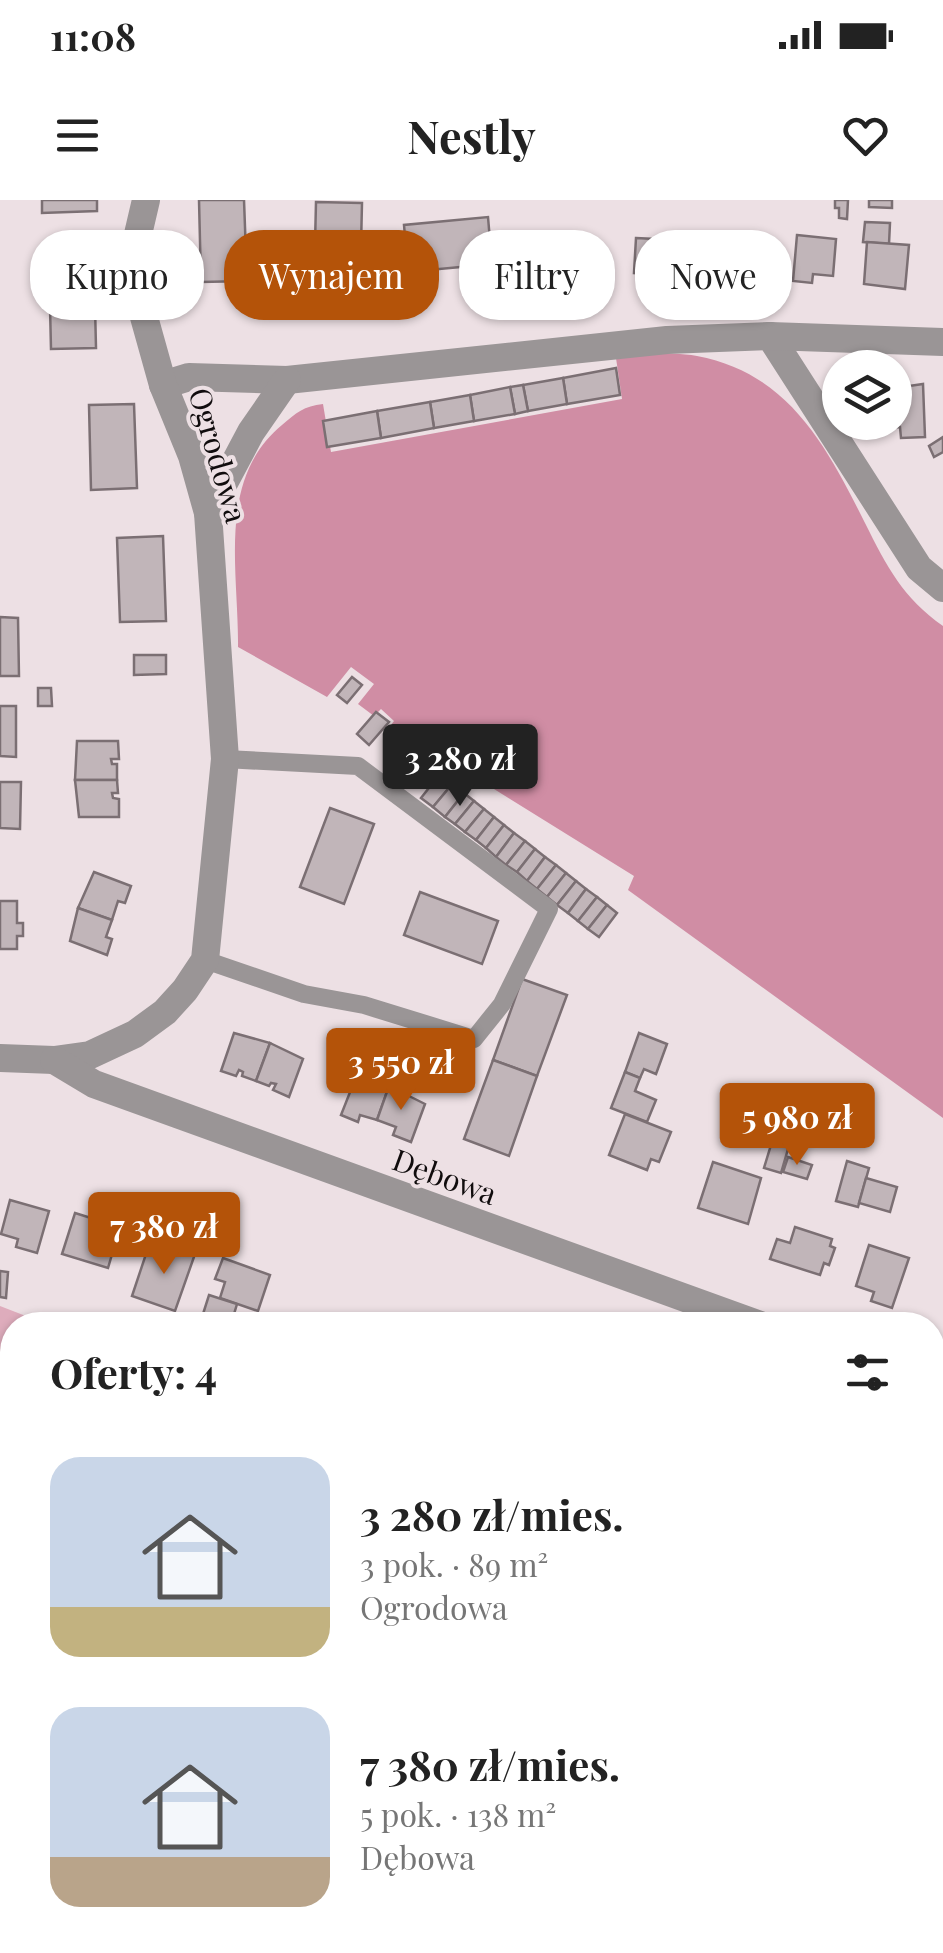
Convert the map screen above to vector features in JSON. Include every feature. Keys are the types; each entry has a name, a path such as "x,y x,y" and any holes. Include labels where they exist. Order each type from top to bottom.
{"street":[{"path":"146,200 132,260 163,385"},
{"path":"770,336 919,568 943,588"},
{"name":"Ogrodowa","path":"0,1058 54,1060 90,1055 136,1034 175,1001 204,960 225,759 208,513 192,456 163,385 189,377 287,380 666,340 770,336 943,342"},
{"path":"208,513 251,432 287,380"},
{"name":"Dębowa","path":"54,1060 94,1084 724,1312"}],"lane":[{"path":"204,960 304,994 364,1005 474,1039 502,1004 549,908 358,766 225,759"}],"shaded area":[{"path":"651,353 691,355 729,365 781,396 836,467 897,581 943,626 943,1118 628,890 634,876 454,760 391,725 394,721 381,709 374,716 358,704 374,684 351,667 327,697 238,647 235,558 239,499 247,472 261,447 296,414 323,404 331,452 622,399 616,358"}],"building":[{"path":"42,200 97,200 97,211 42,213"},
{"path":"199,200 244,200 245,230 224,230 224,282 204,282 204,230 200,230"},
{"path":"835,200 848,200 847,219 839,218"},
{"path":"869,200 892,200 892,208 869,207"},
{"path":"316,202 362,203 361,230 315,230"},
{"path":"488,217 489,230 459,230 459,267 439,269 439,230 404,230 404,225"},
{"path":"865,222 890,223 889,244 863,242"},
{"path":"797,235 836,239 833,276 813,274 812,283 793,281"},
{"path":"867,242 909,245 905,289 864,284"},
{"path":"50,320 95,320 96,348 51,349"},
{"path":"616,368 620,395 567,404 563,378"},
{"path":"563,378 567,404 528,411 523,385"},
{"path":"923,384 925,437 912,438 912,386"},
{"path":"523,385 528,411 515,414 510,387"},
{"path":"510,387 515,414 474,421 470,395"},
{"path":"470,395 474,421 434,428 430,402"},
{"path":"430,402 434,428 381,438 377,411"},
{"path":"134,404 137,488 91,490 89,405"},
{"path":"377,411 381,438 327,447 323,421"},
{"path":"943,437 943,452 934,457 929,446"},
{"path":"163,536 166,621 120,622 117,538"},
{"path":"0,617 18,618 19,676 0,676"},
{"path":"134,655 166,655 166,674 134,675"},
{"path":"352,677 362,685 347,703 337,695"},
{"path":"38,688 51,688 52,706 38,706"},
{"path":"0,706 16,706 16,757 0,756"},
{"path":"376,712 389,722 369,745 357,734"},
{"path":"77,741 118,741 119,759 111,759 112,764 117,764 117,780 75,780"},
{"path":"451,760 464,770 433,807 421,798"},
{"path":"464,770 475,779 445,817 433,807"},
{"path":"75,780 117,780 118,793 112,793 113,798 119,799 119,817 79,817"},
{"path":"0,782 21,782 20,829 0,828"},
{"path":"464,793 474,801 455,824 445,817"},
{"path":"474,801 484,809 465,832 455,824"},
{"path":"330,808 374,824 344,904 300,887"},
{"path":"484,809 494,817 476,840 465,832"},
{"path":"494,817 504,825 486,848 476,840"},
{"path":"504,825 514,833 496,857 486,848"},
{"path":"514,833 525,841 506,865 496,857"},
{"path":"525,841 535,849 517,872 506,865"},
{"path":"535,849 545,857 527,881 517,872"},
{"path":"545,857 556,865 537,889 527,881"},
{"path":"556,865 566,873 547,897 537,889"},
{"path":"94,872 131,886 125,903 118,901 112,920 78,908"},
{"path":"566,873 576,881 557,905 547,897"},
{"path":"576,881 586,889 568,913 557,905"},
{"path":"586,889 597,897 578,921 568,913"},
{"path":"420,892 498,921 482,964 404,935"},
{"path":"597,897 607,905 588,929 578,921"},
{"path":"0,901 17,901 17,923 23,923 23,936 17,936 17,949 0,949"},
{"path":"607,905 617,913 599,937 588,929"},
{"path":"78,908 112,920 106,937 112,939 107,955 70,941"},
{"path":"522,979 567,995 537,1076 493,1060"},
{"path":"234,1033 270,1043 256,1081 242,1076 239,1070 236,1076 221,1071"},
{"path":"639,1033 667,1044 656,1074 644,1069 640,1078 625,1072"},
{"path":"270,1043 303,1059 289,1097 273,1090 276,1084 269,1086 256,1081"},
{"path":"493,1060 537,1076 509,1156 464,1139"},
{"path":"625,1072 640,1078 635,1091 656,1100 647,1122 611,1108"},
{"path":"356,1077 389,1086 377,1120 360,1115 358,1122 341,1115"},
{"path":"389,1086 425,1104 411,1142 393,1135 396,1127 377,1120"},
{"path":"625,1114 671,1132 659,1162 651,1159 647,1170 609,1155"},
{"path":"768,1117 795,1125 781,1173 764,1168 774,1135 764,1132"},
{"path":"788,1157 812,1165 807,1179 783,1172"},
{"path":"847,1161 869,1168 858,1207 836,1201"},
{"path":"713,1162 761,1178 748,1224 698,1208"},
{"path":"866,1178 897,1187 890,1212 859,1203"},
{"path":"10,1200 49,1211 37,1253 16,1247 18,1239 1,1234"},
{"path":"75,1213 120,1227 108,1268 62,1254"},
{"path":"795,1227 832,1239 830,1246 835,1248 829,1265 824,1263 820,1275 770,1259 777,1239 790,1243"},
{"path":"168,1245 195,1254 175,1311 132,1296 148,1248 166,1254"},
{"path":"869,1245 909,1258 892,1308 871,1301 874,1292 856,1286"},
{"path":"223,1258 270,1275 258,1311 220,1298 225,1282 215,1279"},
{"path":"0,1271 8,1272 6,1298 0,1297"},
{"path":"209,1295 237,1304 235,1312 204,1312"}]}
